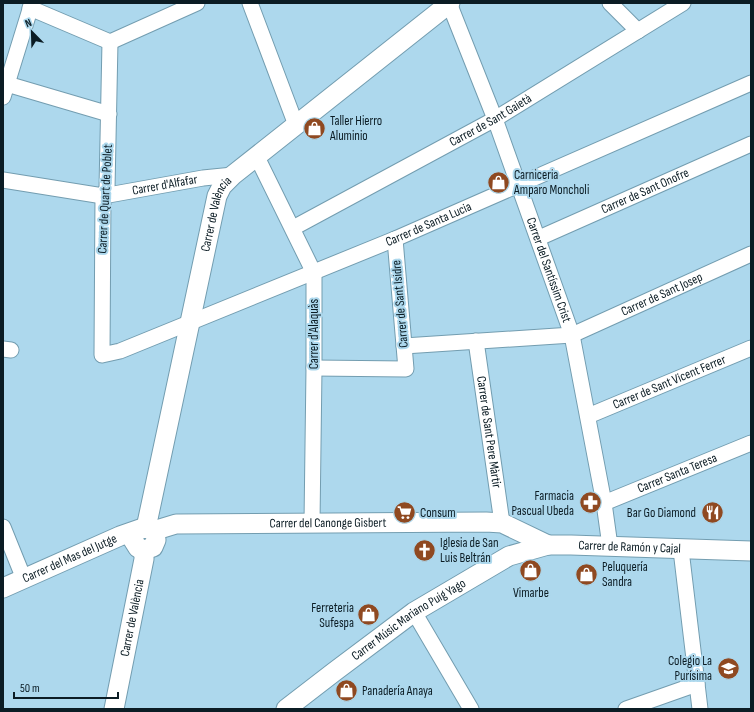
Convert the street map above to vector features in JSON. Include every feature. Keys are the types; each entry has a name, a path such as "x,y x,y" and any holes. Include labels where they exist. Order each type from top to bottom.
{"street":[{"path":"109,114 5,90 31,6 110,42 197,3"},
{"path":"250,3 296,124"},
{"name":"Carrer de València","path":"114,709 144,559 144,550 151,549 155,544 156,537 145,530 217,196 222,186 233,175 450,3"},
{"name":"Carrer del Santíssim Crist","path":"450,3 539,238 572,335 604,504 610,546"},
{"path":"610,3 638,31"},
{"name":"Carrer de Sant Gaietà","path":"292,228 495,119 683,3"},
{"name":"Carrer de Quart de Poblet","path":"102,355 103,196 107,188 110,42"},
{"name":"Carrer de Santa Lucia","path":"102,355 120,351 314,273 751,83"},
{"name":"Carrer de Sant Onofre","path":"539,238 751,144"},
{"name":"Carrer d'Alaquàs","path":"257,157 314,273 312,523"},
{"name":"Carrer d'Alfafar","path":"3,180 103,196 203,178 233,175"},
{"name":"Carrer de Sant Isidre","path":"314,368 406,369 395,239"},
{"name":"Carrer de Sant Josep","path":"572,335 751,254"},
{"path":"404,346 572,335"},
{"name":"Carrer de Sant Pere Màrtir","path":"476,341 502,524"},
{"name":"Carrer de Sant Vicent Ferrer","path":"588,416 751,348"},
{"name":"Carrer Santa Teresa","path":"604,504 751,443"},
{"name":"Carrer del Canonge Gisbert","path":"145,530 176,524 479,522 502,524 548,546"},
{"path":"502,524 509,556"},
{"path":"3,527 24,579"},
{"name":"Carrer del Mas del Jutge","path":"3,588 120,536 145,530"},
{"name":"Carrer de Ramón y Cajal","path":"509,556 548,546 610,546 681,550 751,551"},
{"path":"681,550 700,709"},
{"name":"Carrer Músic Mariano Puig Yago","path":"286,709 414,612 509,556"},
{"path":"414,612 471,709"},
{"path":"626,709 697,684"}],"place":[{"name":"Taller Hierro Aluminio","path":"315,128"},
{"name":"Carniceria Amparo Moncholi","path":"498,182"},
{"name":"Farmacia Pascual Ubeda","path":"590,503"},
{"name":"Consum","path":"405,513"},
{"name":"Bar Go Diamond","path":"712,513"},
{"name":"Iglesia de San Luis Beltrán","path":"424,550"},
{"name":"Vimarbe","path":"531,571"},
{"name":"Peluquería Sandra","path":"586,574"},
{"name":"Ferreteria Sufespa","path":"369,615"},
{"name":"Colegio La Purísima","path":"728,668"},
{"name":"Panadería Anaya","path":"346,691"}]}
